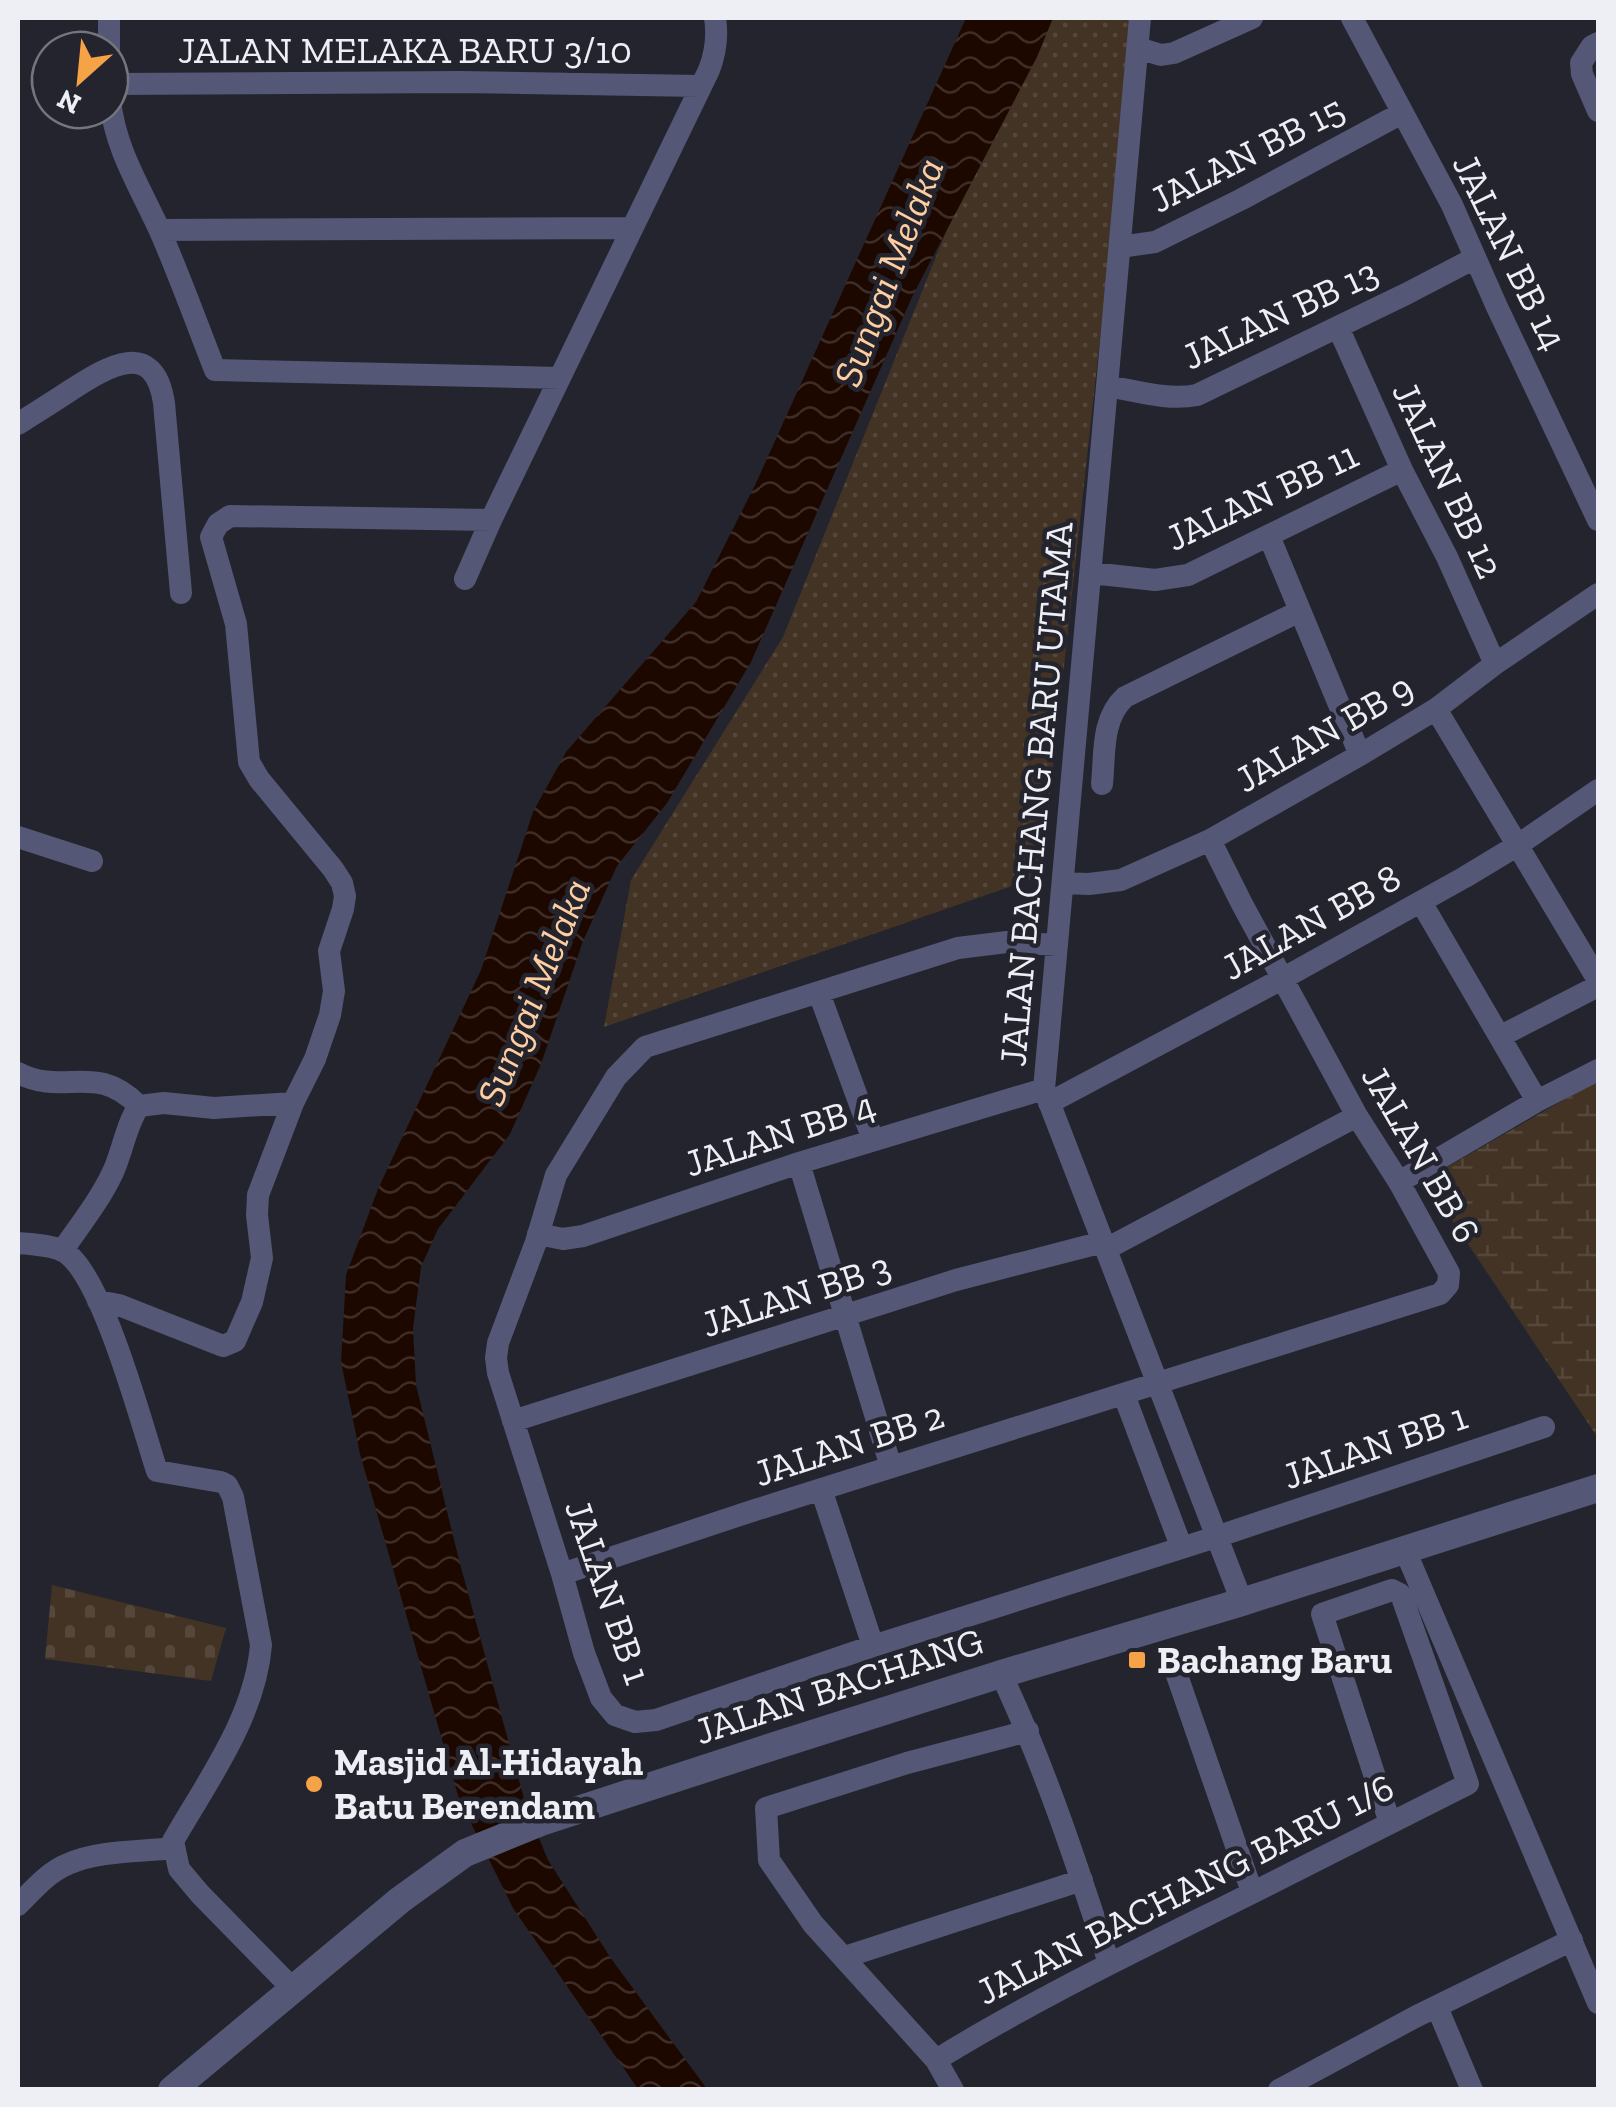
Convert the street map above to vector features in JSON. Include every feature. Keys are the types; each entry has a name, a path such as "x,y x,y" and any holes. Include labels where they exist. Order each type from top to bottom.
{"street":[{"path":"464,579 716,52 716,18"},
{"name":"JALAN BACHANG BARU UTAMA","path":"1140,18 1047,1096 1242,1602"},
{"path":"1138,48 1161,55 1174,53 1252,18"},
{"name":"JALAN BB 14","path":"1352,18 1452,205 1598,520"},
{"path":"1598,43 1580,63 1598,111"},
{"name":"JALAN MELAKA BARU 3/10","path":"130,84 460,82 699,86"},
{"name":"JALAN BB 15","path":"1120,247 1155,242 1402,114"},
{"path":"115,130 215,370 560,378"},
{"path":"160,230 632,228"},
{"name":"JALAN BB 13","path":"1108,386 1183,398 1198,395 1475,258"},
{"name":"JALAN BB 12","path":"1338,327 1495,664"},
{"path":"18,424 111,367 136,362 150,370 161,384 164,403 180,593"},
{"name":"JALAN BB 11","path":"1090,573 1156,580 1188,576 1402,470"},
{"path":"98,1301 119,1305 224,1346 234,1340 252,1302 262,1258 258,1194 293,1103 315,1059 334,991 329,951 344,909 342,883 249,762 236,624 212,537 218,524 230,516 491,520"},
{"path":"1269,536 1360,756"},
{"name":"JALAN BB 9","path":"1063,883 1121,880 1210,840 1436,709 1598,594"},
{"path":"1102,784 1108,723 1115,707 1125,698 1300,611"},
{"path":"1436,709 1598,983 1501,1036"},
{"name":"JALAN BB 8","path":"1047,1096 1282,979 1421,902 1518,845 1598,790"},
{"path":"18,837 92,861"},
{"name":"JALAN BB 6","path":"1158,1385 1440,1294 1448,1285 1449,1272 1357,1116 1210,840"},
{"path":"1421,902 1538,1101"},
{"name":"JALAN BB 1","path":"1057,946 1007,942 958,948 645,1047 616,1077 556,1175 496,1358 584,1653 601,1698 615,1714 635,1722 656,1720 1544,1426"},
{"path":"819,993 872,1140"},
{"path":"1399,1182 1598,1070"},
{"path":"18,1073 59,1084 82,1080 108,1084 139,1106"},
{"name":"JALAN BB 4","path":"538,1234 563,1239 584,1236 872,1140 1047,1096"},
{"path":"139,1106 164,1103 214,1108 293,1103"},
{"path":"62,1251 111,1177 139,1106"},
{"name":"JALAN BB 3","path":"513,1420 956,1280 1104,1246 1357,1116"},
{"path":"799,1163 891,1467"},
{"path":"18,1243 62,1251 87,1276 118,1348 157,1472 221,1482 230,1490 261,1645 256,1678 236,1730 173,1840 173,1848 179,1870 293,1989"},
{"name":"JALAN BB 2","path":"562,1574 1158,1385"},
{"path":"1124,1396 1181,1546"},
{"name":"JALAN BACHANG","path":"172,2090 400,1900 465,1853 541,1822 1598,1488"},
{"path":"821,1490 872,1646"},
{"path":"1405,1550 1598,2003"},
{"name":"JALAN BACHANG BARU 1/6","path":"936,2060 1109,1963 1390,1824 1468,1784 1400,1594 1392,1590 1322,1614 1390,1824"},
{"path":"1171,1658 1252,1892"},
{"path":"1001,1674 1028,1731 1109,1963"},
{"path":"953,2090 936,2060 813,1924 769,1860 766,1808 907,1763 1028,1731"},
{"path":"18,1905 46,1878 68,1864 98,1856 173,1848"},
{"path":"845,1958 1082,1880"},
{"path":"1293,2086 1437,2007 1572,1940"},
{"path":"1437,2007 1472,2090"}],"green space":[{"path":"1032,18 1133,18 1041,876 604,1027 631,880 783,637"},
{"path":"1598,1080 1598,1438 1425,1180"},
{"path":"52,1585 226,1628 211,1681 45,1659"}],"water":[{"name":"Sungai Melaka","path":"966,18 1053,18 1037,57 913,295 751,662 667,803 617,866 583,941 541,1064 510,1134 438,1229 421,1267 413,1328 416,1385 526,1806 548,1860 610,1957 707,2089 638,2089 513,1908 459,1799 360,1454 341,1362 346,1275 378,1189 481,970 533,812 566,752 696,602 756,483"}],"place":[{"name":"Bachang Baru","path":"1137,1660"},
{"name":"Masjid Al-Hidayah Batu Berendam","path":"314,1784"}]}
